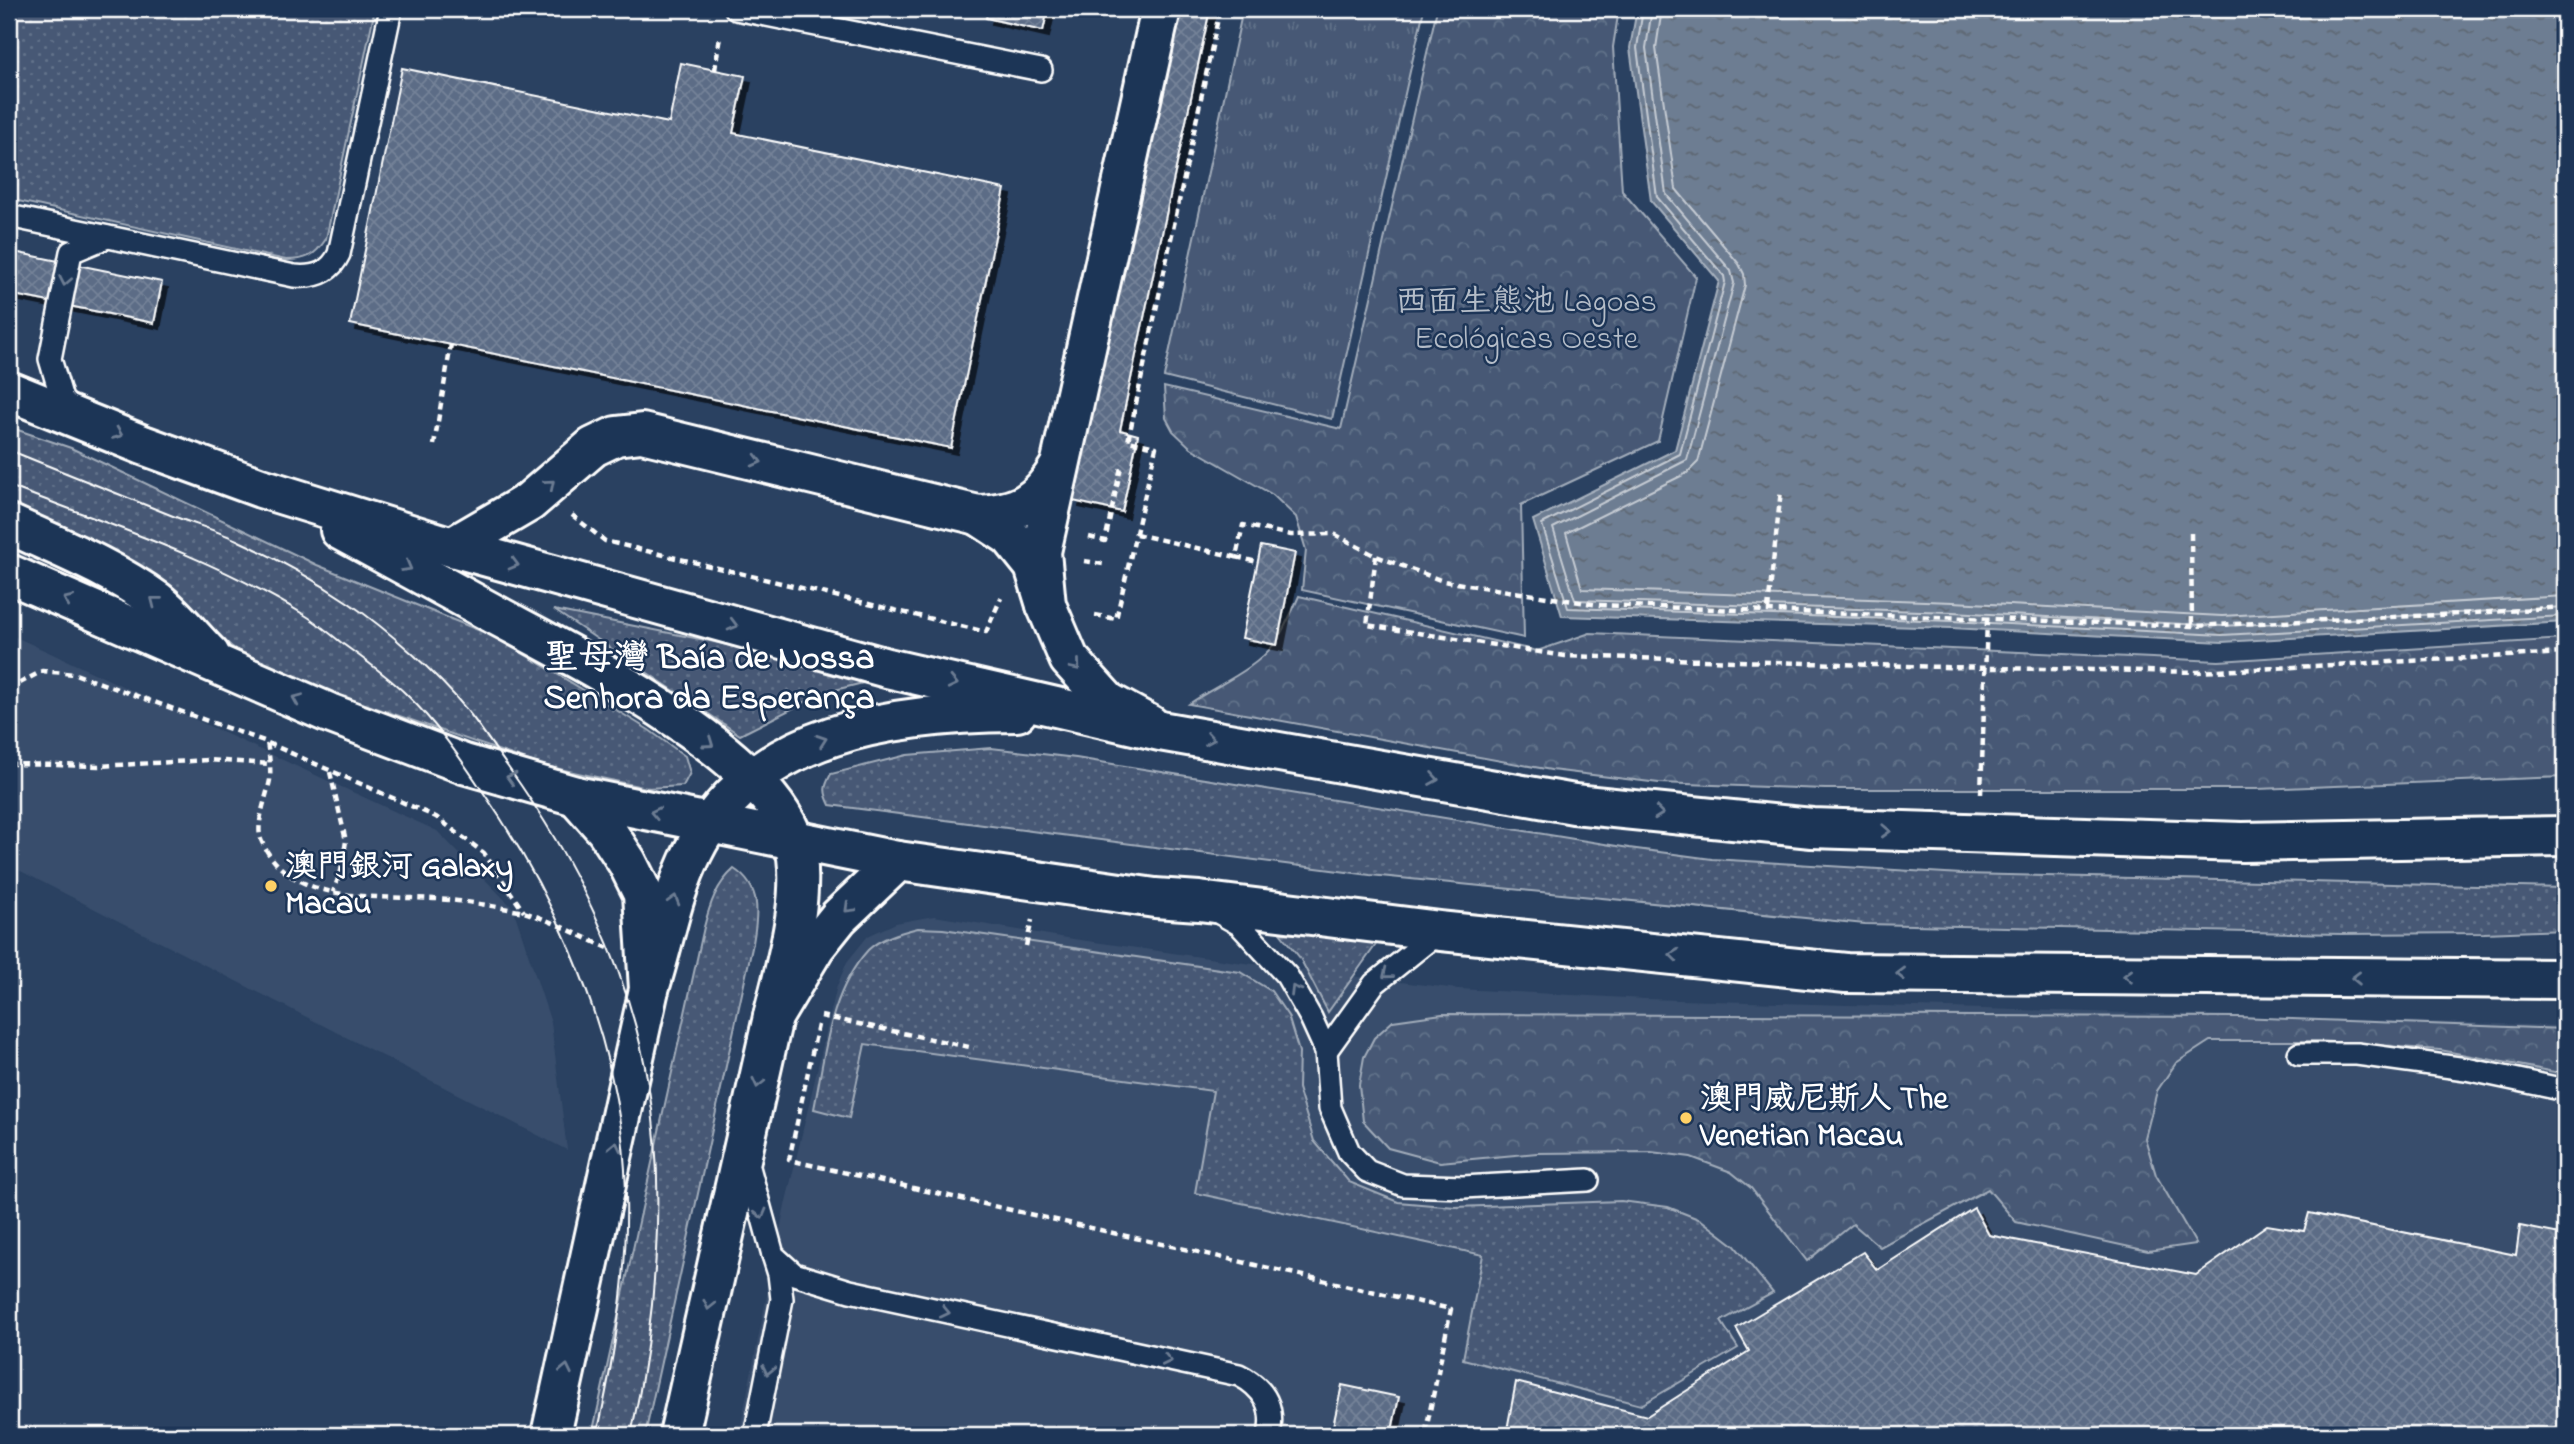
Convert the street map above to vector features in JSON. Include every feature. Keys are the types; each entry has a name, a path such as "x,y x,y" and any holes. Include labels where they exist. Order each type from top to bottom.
{"main road":[{"path":"1046,605 1041,552 1161,9"},
{"path":"9,391 261,488 452,547 887,668 1160,731 1574,804 1812,828 1980,834 2242,842 2565,836"},
{"path":"452,547 528,502 593,447 615,436 642,433 978,515 1004,514 1028,504 1046,488 1059,467"},
{"path":"261,488 578,658 674,718 722,751 752,777 783,815 794,841 798,896 679,1435"},
{"path":"978,515 1010,536 1034,566 1046,605 1069,659 1108,702 1160,731"},
{"path":"9,524 78,555 132,584 159,603 221,667"},
{"path":"9,574 329,713 464,764 576,796 898,861 1155,898 1846,973 2565,979"},
{"path":"551,1435 648,978 676,893 694,851 726,802 752,777 793,750 824,738 879,724 988,712 1071,712"},
{"path":"576,796 613,841 643,894 648,978"},
{"path":"2487,838 2565,825"},
{"path":"773,1017 815,947 839,917 898,861"},
{"path":"2424,979 2565,952"}],"lane":[{"path":"9,216 294,276 320,274 333,267 339,254 391,9"},
{"path":"736,9 1041,71"},
{"path":"80,419 62,399 50,359 71,252 107,237"},
{"path":"1199,901 1239,924 1287,976 1326,1051 1330,1108 1349,1153 1367,1171 1403,1185 1463,1187 1588,1180"},
{"path":"1326,1051 1374,984 1440,931"},
{"path":"2299,1054 2357,1054 2466,1069 2565,1090"},
{"path":"744,1148 779,1274 782,1299 755,1435"},
{"path":"773,1255 794,1274 819,1284 1239,1375 1265,1394 1271,1411 1269,1435"}],"path":[{"path":"528,502 563,508 605,541 986,632 1002,597 1116,619 1156,447 1128,441 1220,9"},
{"path":"434,445 451,344"},
{"path":"1089,537 1105,541 1121,467"},
{"path":"1768,609 1781,491"},
{"path":"1236,557 1243,525 1291,535 1334,534 1376,556 1443,581 1599,605 1768,609 1794,613 2192,626 2565,607"},
{"path":"2192,533 2192,626"},
{"path":"1136,534 1257,562"},
{"path":"1376,556 1367,625 1565,656 2197,672 2565,653"},
{"path":"1084,561 1103,564"},
{"path":"1980,834 1987,620"},
{"path":"9,688 41,671 75,674 267,743 436,817 485,853 524,912"},
{"path":"267,743 271,764 270,781 262,807 260,840 279,870 311,887 333,892 368,897 434,899 524,912 648,978"},
{"path":"9,761 14,764 61,766 209,760 271,764"},
{"path":"330,772 346,841 341,871 333,892"},
{"path":"805,963 828,974 789,1160 1451,1309 1425,1435"},
{"path":"820,1016 974,1048"}],"shaded area":[{"name":"澳門銀河 Galaxy Macau","path":"9,634 437,831 513,908 551,1023 567,1150 9,865"},
{"name":"澳門威尼斯人 The Venetian Macau","path":"934,916 1236,962 1458,989 1645,999 2565,1026 2565,1435 739,1435 784,1210 837,986 847,962 868,936 896,923"}],"green space":[{"path":"9,9 375,9 326,239 322,245 309,256 286,260 9,199"},
{"path":"1243,9 1424,9 1332,419 1164,377"},
{"name":"西面生態池 Lagoas Ecológicas Oeste","path":"1437,9 1619,9 1613,47 1622,191 1696,277 1658,441 1521,505 1524,638 1302,590 1306,550 1296,517 1273,495 1191,448 1173,431 1166,418 1164,387 1341,429"},
{"path":"9,427 71,448 317,565 498,638 649,730 685,756 690,773 683,786 647,788 541,765 261,668 231,646 169,590 9,507"},
{"path":"1299,596 1537,651 1590,633 2219,661 2565,639 2565,777 2257,789 1825,789 1659,783 1551,770 1189,704 1266,654 1281,633"},
{"path":"554,610 710,641 875,680 823,693 740,735"},
{"path":"991,748 1076,758 1629,848 1712,859 1962,874 2565,888 2565,930 2341,934 1865,924 1370,875 830,805 826,796 826,786 831,774 907,755"},
{"path":"734,869 743,876 754,893 757,912 755,932 645,1435 592,1435 704,927 715,895"},
{"path":"918,928 943,929 1240,972 1271,991 1288,1016 1299,1052 1298,1088 1314,1141 1349,1182 1398,1202 1455,1207 1621,1201 1668,1207 1701,1220 1735,1246 1773,1293 1721,1321 1738,1348 1641,1405 1463,1359 1483,1255 1195,1193 1213,1091 865,1044 849,1118 814,1109 830,1025 855,967 868,950 879,942"},
{"path":"1280,933 1380,939 1328,1012 1300,958"},
{"path":"1442,1014 2238,1017 2565,1029 2565,1074 2440,1050 2319,1041 2210,1041 2176,1063 2157,1091 2145,1138 2156,1175 2196,1244 2148,1251 2016,1222 1988,1189 1880,1247 1853,1224 1807,1261 1751,1188 1731,1172 1691,1157 1651,1152 1537,1153 1440,1162 1388,1148 1363,1121 1359,1085 1364,1057 1374,1038 1393,1021"}],"water":[{"path":"1637,9 2565,9 2565,622 2222,642 1951,628 1562,616 1533,520 1675,450 1719,281 1651,201 1630,48"}],"building":[{"path":"988,9 1048,9 1043,31 986,18"},
{"path":"1178,9 1210,9 1120,430 1138,435 1122,512 1073,501"},
{"path":"681,63 745,76 733,133 1005,189 951,448 350,324 402,68 669,123"},
{"path":"9,251 162,282 154,323 9,294"},
{"path":"1261,546 1295,553 1277,645 1242,638"},
{"path":"1974,1208 1989,1235 2196,1275 2267,1225 2304,1231 2309,1213 2516,1255 2520,1226 2565,1235 2565,1435 1506,1435 1516,1382 1647,1416 1749,1351 1736,1328 1863,1252 1877,1270"},
{"path":"1342,1385 1399,1397 1391,1435 1331,1435"}],"tram line":[{"path":"9,450 233,538 296,570 349,603 411,652 454,695 477,723 532,803 577,878 613,957 628,999 648,1083 657,1169 656,1259 646,1350 631,1435"},
{"path":"9,486 196,559 268,594 313,621 384,675 418,706 456,752 506,828 552,909 588,994 602,1038 621,1129 625,1168 625,1245 618,1321 597,1435"}],"place":[{"name":"澳門銀河 Galaxy Macau","path":"271,886"},
{"name":"澳門威尼斯人 The Venetian Macau","path":"1686,1118"}],"district":[{"name":"聖母灣 Baía de Nossa Senhora da Esperança","path":"709,679"}]}
